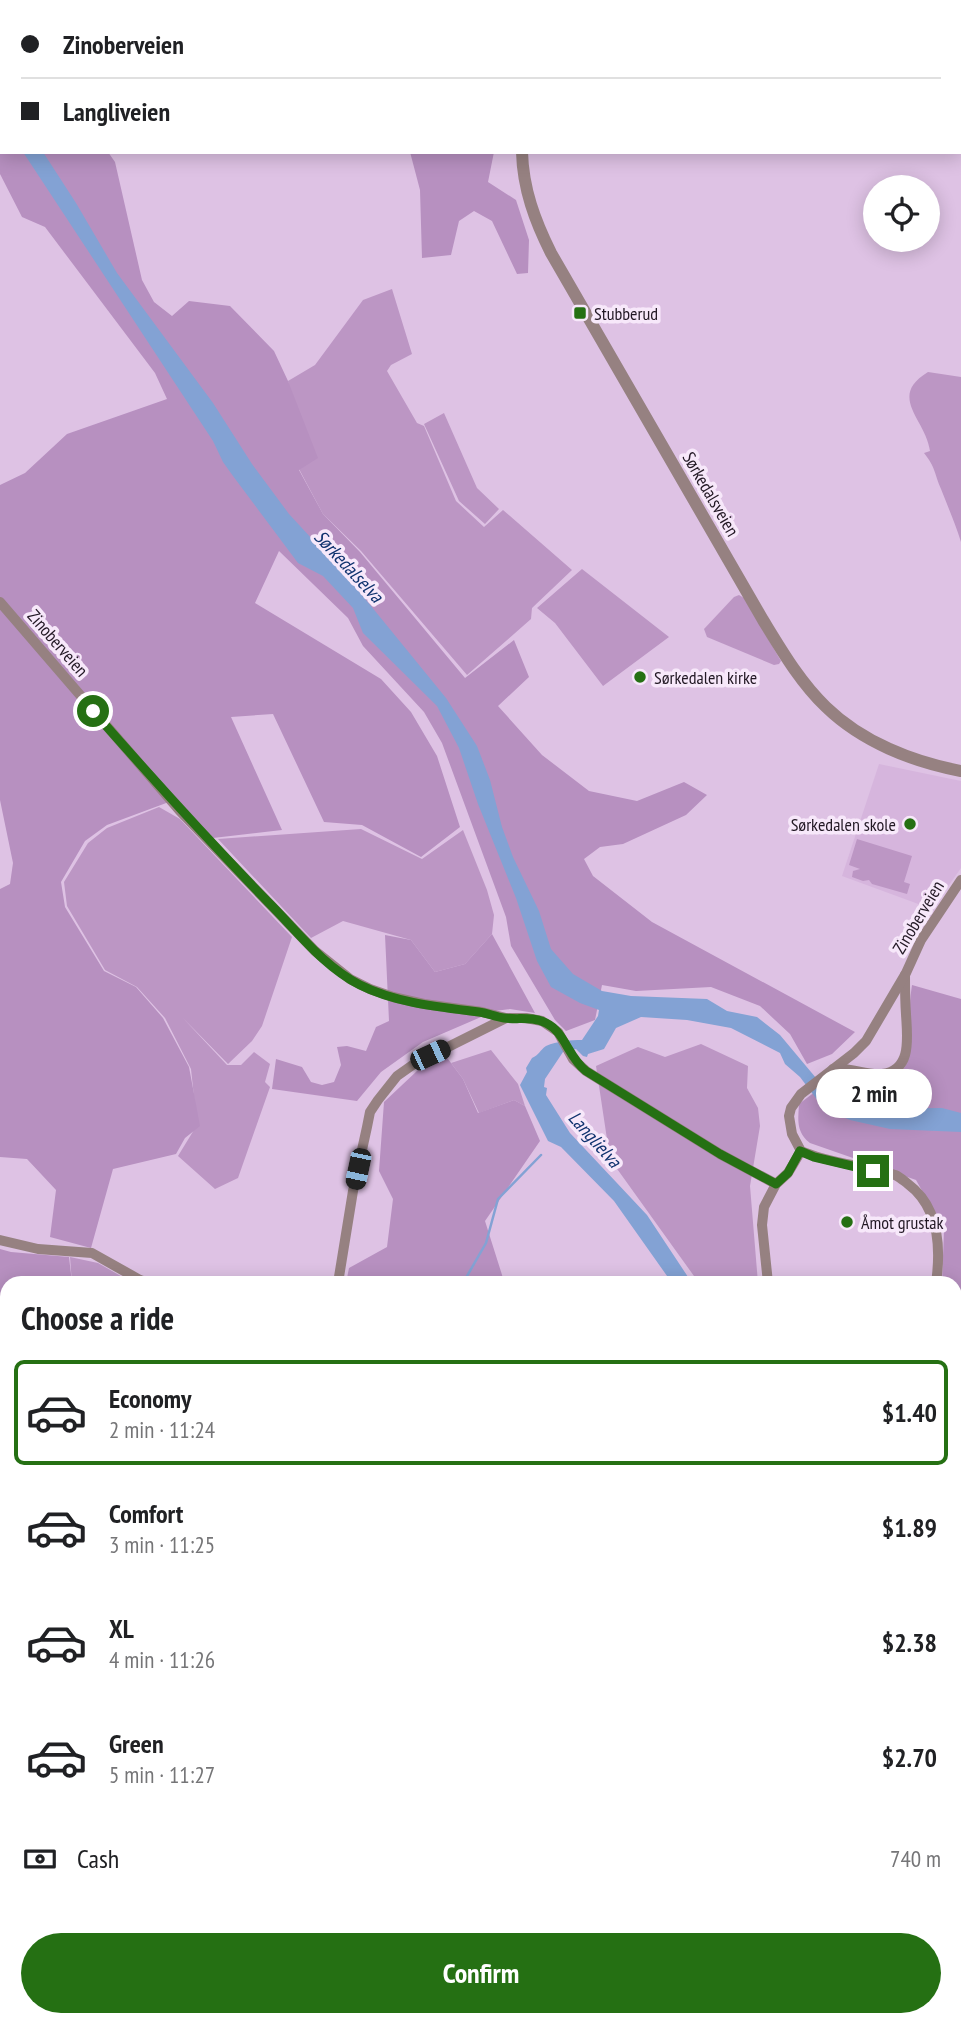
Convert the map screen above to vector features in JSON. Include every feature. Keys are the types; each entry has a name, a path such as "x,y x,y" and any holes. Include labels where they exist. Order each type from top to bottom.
{"street":[{"name":"Sørkedalsveien","path":"522,154 524,178 531,206 551,253 793,668 827,708 861,734 907,755 961,771"},
{"name":"Zinoberveien","path":"0,603 180,811 323,960 359,984 393,997 506,1018 542,1021 555,1029 580,1065 595,1077 720,1154 776,1184"},
{"name":"Zinoberveien","path":"800,1151 792,1134 789,1116 791,1108 801,1094 855,1053 866,1041 906,973 921,940 961,880"},
{"name":"Zinoberveien","path":"831,1070 847,1068 878,1074 888,1073 899,1066 908,1042 906,973"},
{"path":"339,1276 370,1112 397,1076 414,1064 506,1018"},
{"path":"767,1276 763,1214 769,1195 788,1173 800,1151 814,1157 897,1176 913,1187 929,1208 936,1228 939,1253 937,1276"},
{"path":"0,1240 38,1249 92,1253 133,1276"}],"shaded area":[{"path":"0,154 109,154 115,162 142,280 154,302 172,316 189,301 230,306 274,351 318,458 299,470 323,514 360,552 465,678 514,640 529,677 498,706 542,755 589,791 637,801 684,782 707,795 686,815 623,844 600,847 584,859 593,876 652,922 855,1032 832,1054 807,1064 790,1034 760,1006 711,987 636,991 602,985 595,1020 566,1031 555,1020 511,946 506,917 442,743 424,712 363,646 348,618 279,551 255,603 381,679 411,712 437,756 460,827 421,857 362,825 324,822 273,714 231,717 282,830 213,838 177,799 107,825 85,841 61,882 65,907 104,971 136,987 163,1018 189,1067 200,1126 185,1138 176,1154 113,1169 91,1248 50,1237 56,1190 27,1159 0,1157 0,889 10,884 13,863 0,800 0,485 25,473 67,434 167,399 155,373 45,227 22,217 0,174"},
{"path":"411,154 494,154 488,182 516,200 529,240 528,273 517,274 492,221 474,211 459,221 451,255 422,258 420,190"},
{"path":"392,289 412,354 391,365 387,371 417,423 424,426 456,501 484,527 503,510 572,570 532,608 531,619 467,675 361,551 323,514 299,469 288,381 315,365 363,300"},
{"path":"928,372 961,377 961,542 933,467 924,453 930,451 927,439 910,400 910,390 916,381"},
{"path":"444,413 477,488 499,509 485,524 459,501 424,424"},
{"path":"582,569 669,637 603,686 555,623 537,608"},
{"path":"739,595 744,598 781,661 779,664 774,665 707,637 704,629"},
{"name":"Sørkedalen skole","path":"879,764 961,781 961,868 932,909 842,876"},
{"path":"159,807 180,819 292,937 262,1026 252,1041 228,1064 182,1017 227,1065 241,1065 254,1052 270,1064 265,1082 270,1087 238,1178 215,1189 178,1156 197,1125 191,1069 165,1018 137,987 105,970 67,906 64,882 88,843 107,828"},
{"path":"361,829 422,859 463,830 494,915 492,934 465,964 435,972 411,940 343,921 311,938 218,839"},
{"path":"857,839 912,856 904,882 910,884 907,894 872,884 869,880 852,877 853,871 860,869 849,865"},
{"path":"492,934 535,1013 510,1009 495,1011 423,1042 381,1072 357,1101 272,1089 276,1059 302,1067 311,1082 322,1085 334,1082 341,1065 337,1047 347,1046 366,1051 376,1027 389,1021 385,935 411,940 435,972 465,964"},
{"path":"912,985 961,999 961,1276 942,1276 944,1230 916,1180 810,1143 802,1135 799,1125 799,1104 837,1075 879,1081 892,1078 901,1072 907,1064 911,1042"},
{"path":"701,1044 748,1066 747,1088 758,1108 760,1126 750,1186 757,1276 694,1276 610,1159 596,1066 638,1047 665,1057"},
{"path":"491,1050 518,1084 525,1106 514,1100 479,1113 463,1079 451,1063"},
{"path":"445,1055 463,1079 478,1113 514,1100 525,1106 540,1141 485,1221 502,1276 347,1276 349,1268 387,1247 393,1199 379,1171 384,1102 418,1070"},
{"path":"0,1249 69,1257 71,1276 0,1276"},
{"path":"70,1257 98,1263 121,1276 71,1276"}],"water":[{"path":"24,154 44,154 117,273 213,403 252,464 289,514 349,579 446,698 477,746 490,780 502,827 539,911 551,949 573,974 602,991 631,996 707,999 727,1011 757,1017 780,1035 842,1109 942,1108 961,1113 961,1132 890,1129 850,1120 824,1109 800,1077 785,1064 780,1053 731,1028 687,1020 641,1017 616,1028 604,1049 588,1054 587,1057 576,1049 563,1052 545,1079 546,1095 570,1133 647,1215 687,1276 667,1276 614,1201 561,1147 548,1141 520,1085 532,1058 550,1044 582,1040 599,1010 551,987 537,961 459,748 437,706 363,633 353,608 323,576 298,563 223,462 213,441"}],"waterway":[{"path":"467,1276 486,1243 498,1199 541,1155"}],"place":[{"name":"Stubberud","path":"580,313"},
{"name":"Sørkedalen kirke","path":"640,677"},
{"name":"Sørkedalen skole","path":"910,824"},
{"name":"Åmot grustak","path":"847,1222"}],"route":[{"path":"93,711 208,841 323,960 350,979 393,997 506,1018 535,1019 549,1024 558,1032 573,1059 586,1071 720,1154 776,1184 788,1173 800,1151 873,1171"}],"water label":[{"name":"Sørkedalselva","path":"349,566"},
{"name":"Langlielva","path":"595,1139"}]}
